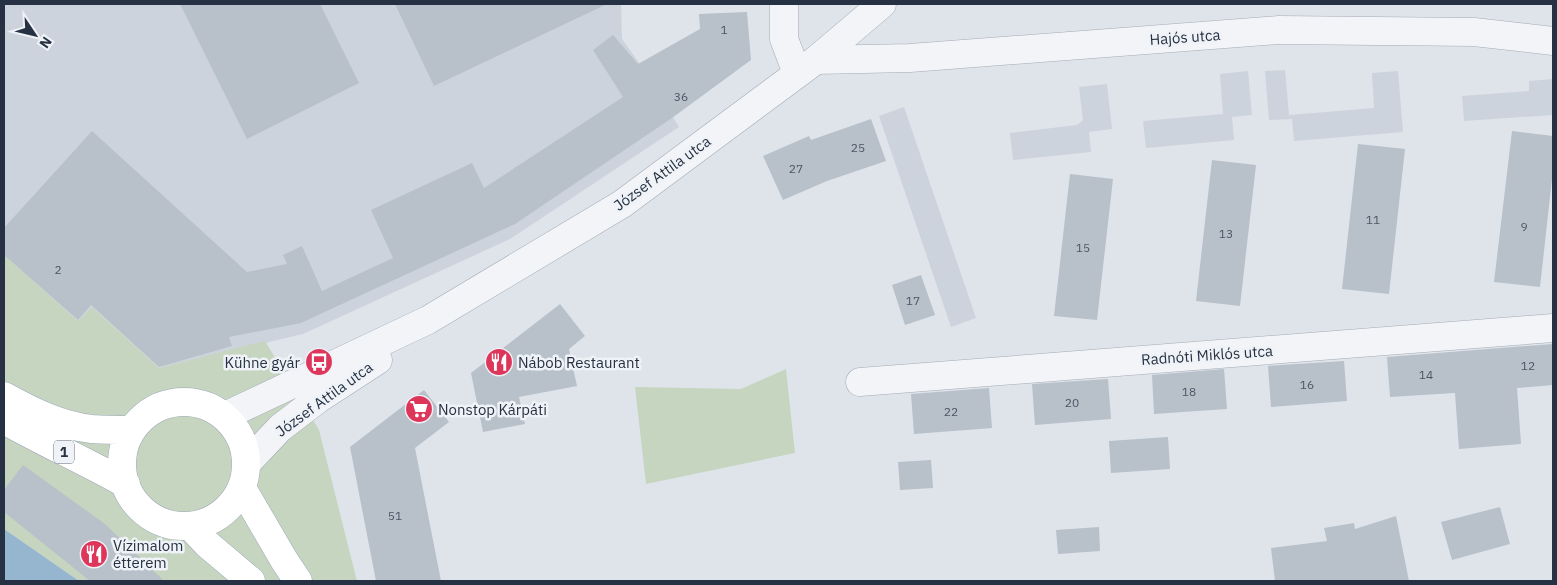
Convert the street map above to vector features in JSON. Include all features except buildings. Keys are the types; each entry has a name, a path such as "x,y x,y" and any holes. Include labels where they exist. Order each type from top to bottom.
{"main road":[{"name":"1","path":"4,396 30,411 70,425 92,429 132,430"},
{"path":"244,476 235,500 221,514 203,523 190,526 169,524 150,516 135,502 126,484 122,462 127,440 132,430 138,422 153,410 180,401 200,403 225,416 241,437 244,476 284,560 298,581"},
{"name":"1","path":"4,420 126,484"},
{"path":"190,526 207,544 250,581"}],"street":[{"path":"784,4 784,39 806,66"},
{"name":"József Attila utca","path":"225,416 428,320 622,204 806,66 882,4"},
{"name":"Hajós utca","path":"806,66 1279,30 1474,32 1553,42"},
{"name":"József Attila utca","path":"244,476 280,428 318,399 371,365 428,320"},
{"name":"Radnóti Miklós utca","path":"860,382 1553,328"}],"shaded area":[{"path":"4,4 621,4 622,39 647,74 679,127 510,239 303,334 159,368 92,307 78,321 4,255"},
{"path":"1285,70 1289,115 1374,108 1372,73 1398,71 1403,132 1294,141 1292,119 1269,120 1265,71"},
{"path":"1248,71 1252,115 1232,117 1234,140 1146,148 1143,121 1223,114 1220,74"},
{"path":"1553,79 1553,115 1464,121 1462,96 1529,91 1529,81"},
{"path":"1107,84 1112,129 1089,132 1091,152 1013,160 1010,133 1077,125 1083,120 1079,87"},
{"path":"904,107 976,318 951,327 879,116"}],"green space":[{"path":"4,255 78,321 92,307 159,368 265,341 319,430 357,581 79,581 4,529"},
{"path":"786,369 795,453 646,484 635,387 741,389"}],"water":[{"path":"4,529 79,581 4,581"}],"place":[{"name":"Kühne gyár","path":"319,362"},
{"name":"Nábob Restaurant","path":"499,362"},
{"name":"Nonstop Kárpáti","path":"419,409"},
{"name":"Vízimalom étterem","path":"94,554"}]}
